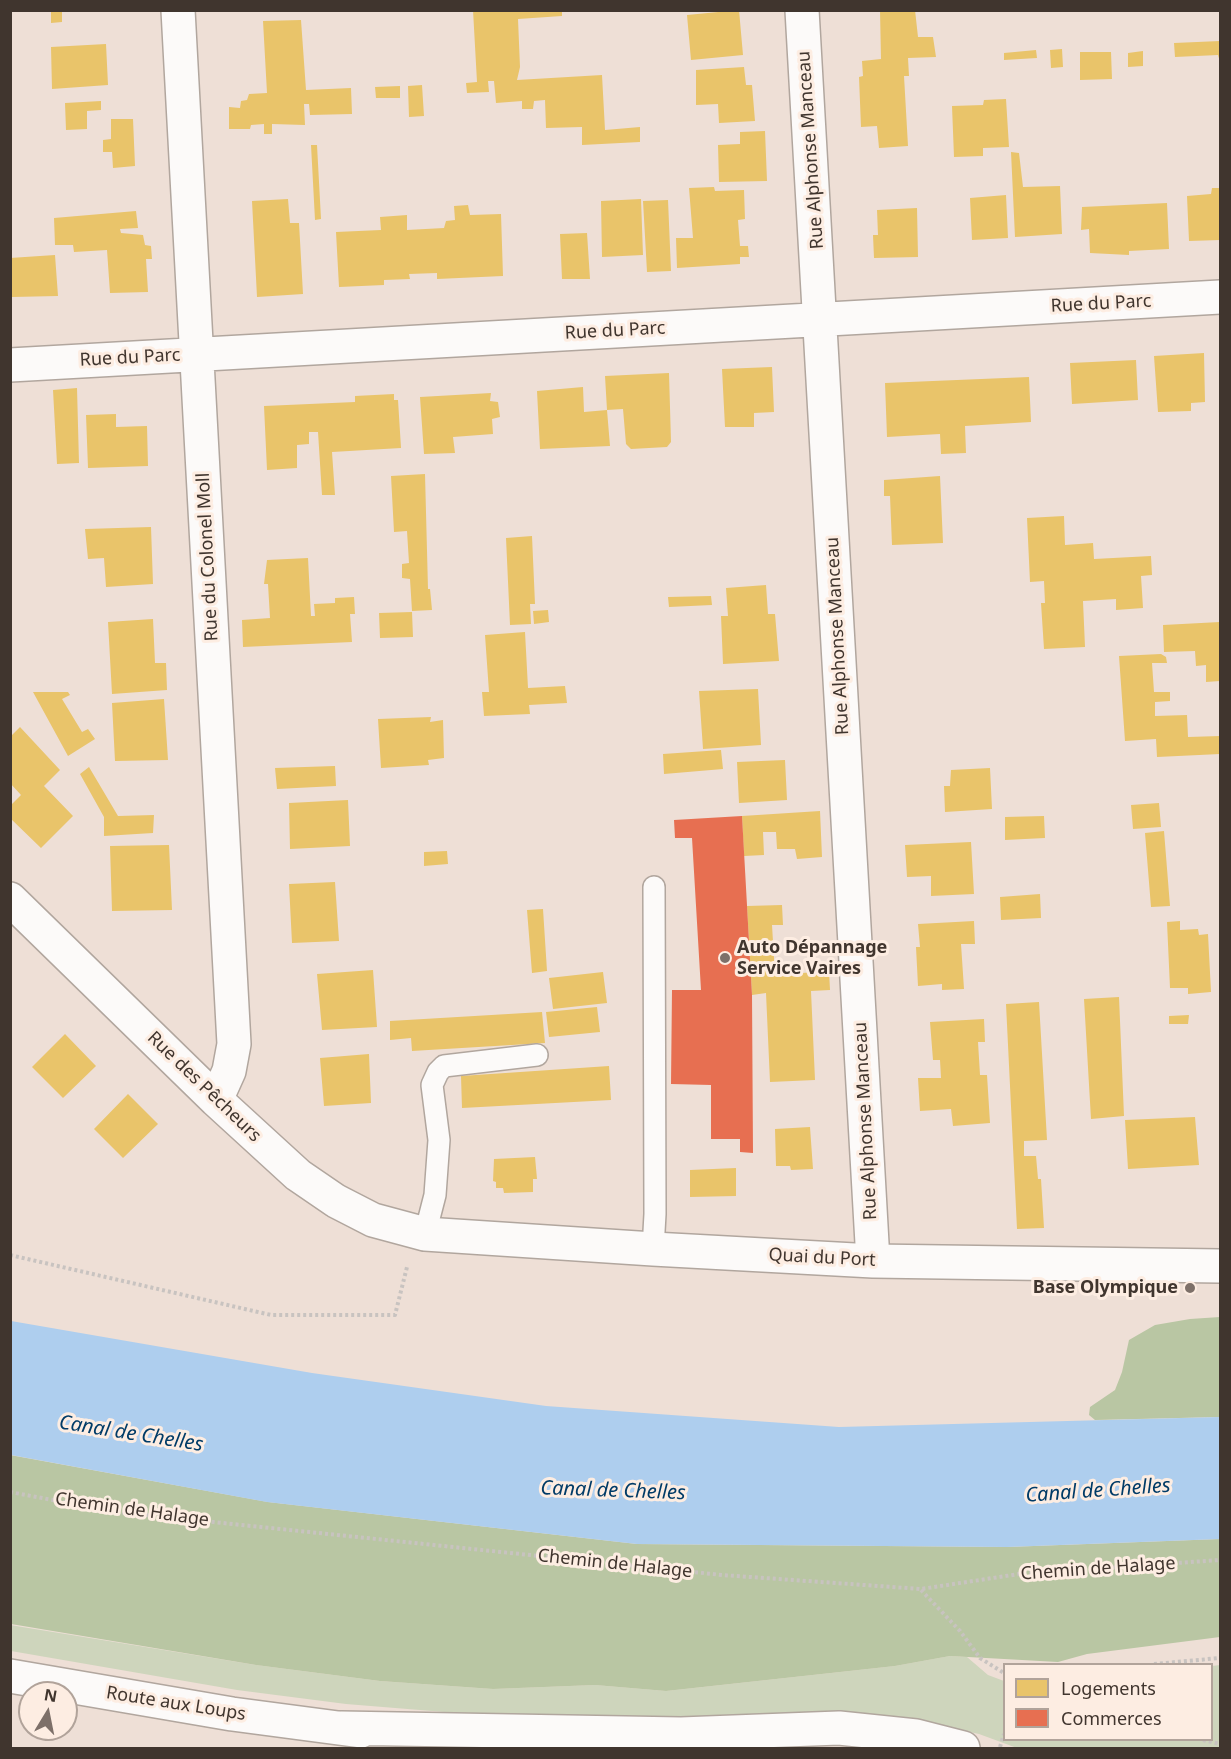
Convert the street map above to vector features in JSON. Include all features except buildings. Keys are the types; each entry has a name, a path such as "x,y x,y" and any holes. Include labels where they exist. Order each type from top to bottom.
{"street":[{"name":"Rue du Colonel Moll","path":"178,10 234,1044 229,1071 216,1100"},
{"name":"Rue Alphonse Manceau","path":"802,10 873,1261"},
{"name":"Rue du Parc","path":"10,365 1221,297"},
{"name":"Rue des Pêcheurs","path":"10,899 216,1100 298,1175 336,1202 373,1220 425,1234"},
{"name":"Quai du Port","path":"425,1234 873,1261 1221,1266"},
{"name":"Route aux Loups","path":"10,1676 232,1714 341,1728"},
{"path":"341,1728 462,1749"},
{"path":"341,1728 681,1734 839,1728 916,1736 963,1749"}],"lane":[{"path":"653,1249 655,1214 654,887"},
{"path":"425,1234 435,1194 439,1140 432,1085 438,1072 444,1066 537,1055"}],"path":[{"path":"10,1256 271,1315 395,1315 410,1256 425,1234"},
{"name":"Chemin de Halage","path":"10,1492 128,1513 722,1575 921,1589 1019,1574 1221,1560"},
{"path":"921,1589 960,1631 980,1658 1003,1672"},
{"path":"1173,1663 1221,1658"}],"green space":[{"path":"1220,1317 1220,1417 1095,1420 1089,1415 1090,1407 1115,1390 1122,1372 1129,1340 1155,1325"},
{"path":"10,1455 268,1502 637,1544 1007,1547 1220,1539 1220,1637 1087,1654 1058,1662 950,1656 895,1666 666,1691 595,1685 493,1689 380,1681 256,1665 11,1624"},
{"path":"10,1625 256,1665 380,1681 493,1689 595,1685 666,1691 895,1666 950,1656 967,1657 988,1675 1003,1681 1003,1741 1213,1741 1213,1666 1220,1665 1220,1748 1017,1748 979,1734 923,1722 657,1722 469,1714 346,1704 237,1690 11,1651"}],"water":[{"name":"Canal de Chelles","path":"11,1321 312,1373 546,1406 839,1427 1220,1417 1220,1539 1007,1547 637,1544 267,1502 11,1455"}],"place":[{"name":"Auto Dépannage Service Vaires","path":"725,958"},
{"name":"Base Olympique","path":"1190,1288"}]}
